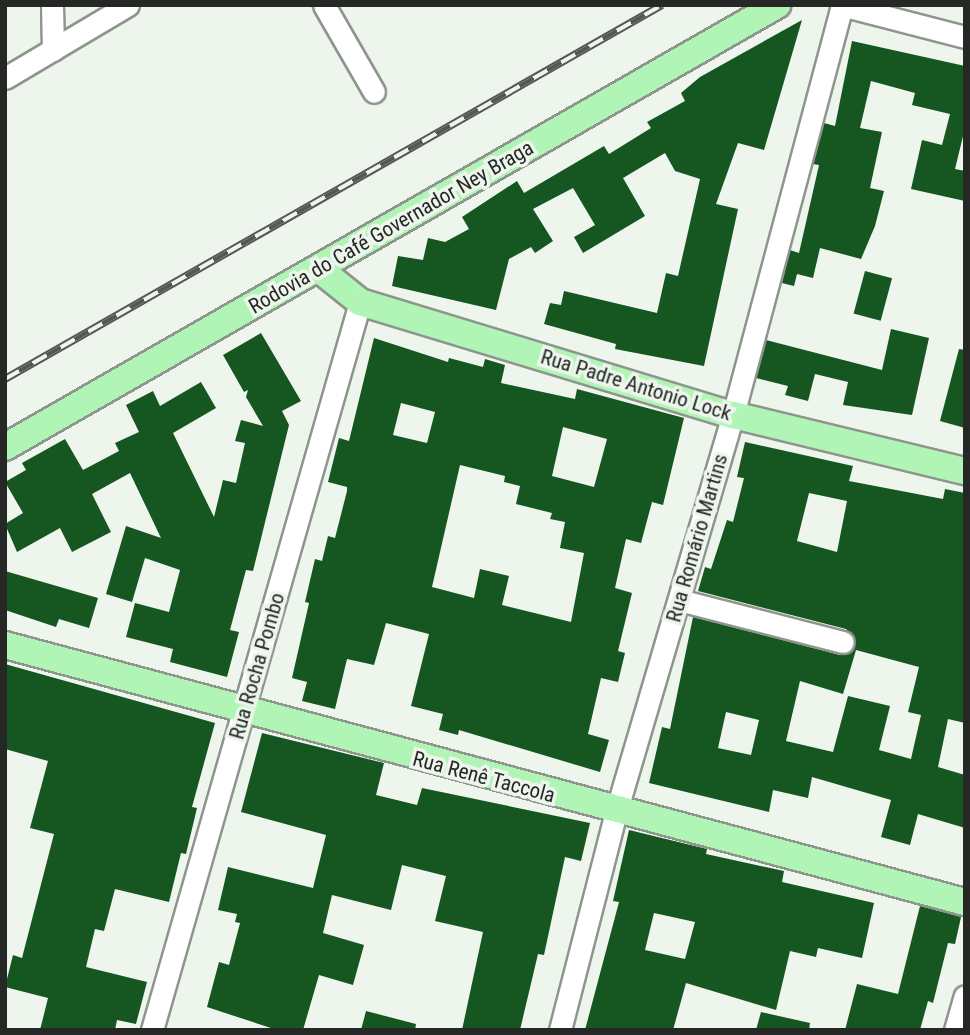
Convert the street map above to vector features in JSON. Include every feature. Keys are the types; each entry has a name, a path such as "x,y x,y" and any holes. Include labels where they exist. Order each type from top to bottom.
{"main road":[{"name":"Rodovia do Café Governador Ney Braga","path":"5,447 777,5"},
{"name":"Rua Padre Antonio Lock","path":"318,270 360,302 733,415 965,471"},
{"name":"Rua Renê Taccola","path":"5,645 244,713 965,902"}],"street":[{"path":"52,5 53,50"},
{"path":"5,78 128,5"},
{"path":"324,5 374,92"},
{"path":"841,5 965,37"},
{"name":"Rua Romário Martins","path":"560,1030 616,812 733,415 841,5"},
{"name":"Rua Rocha Pombo","path":"152,1030 360,302"},
{"path":"679,600 843,642"},
{"path":"955,1030 965,996"}],"building":[{"path":"802,20 764,150 738,143 716,204 738,209 704,366 615,349 616,344 544,324 550,303 561,305 564,291 657,313 666,273 678,276 700,179 675,171 665,153 623,178 645,216 583,253 574,237 595,225 573,188 533,209 553,241 535,253 531,247 509,259 496,310 392,286 398,256 423,260 428,238 445,242 469,229 462,217 517,181 524,193 604,146 609,154 651,128 647,122 685,101 681,93 700,77"},
{"path":"852,41 965,66 965,128 955,169 965,171 965,201 911,189 922,140 942,145 950,114 912,105 915,93 871,81 860,128 882,132 870,188 884,191 875,226 861,259 820,248 813,278 797,274 794,286 782,283 790,250 799,253 819,165 813,164 824,123 835,126"},
{"path":"865,271 892,278 881,321 854,314"},
{"path":"891,329 929,338 912,415 843,405 848,382 815,374 808,401 785,395 788,386 756,378 766,340 882,370"},
{"path":"261,333 301,401 282,411 289,425 253,571 246,570 230,630 239,632 227,677 170,662 173,649 126,637 135,603 169,612 180,570 145,558 132,602 106,594 126,526 161,538 130,473 92,494 111,532 72,552 60,528 17,552 5,524 23,513 5,482 26,470 22,463 65,439 83,470 119,451 115,443 139,432 126,405 153,391 160,406 201,382 216,408 173,433 214,517 223,480 236,483 245,443 235,441 241,420 263,426 246,397 248,390 244,392 223,355"},
{"path":"374,338 448,362 449,358 483,367 485,359 505,365 501,383 575,399 577,389 684,418 663,505 652,502 641,543 626,539 615,588 632,593 618,651 625,653 618,682 601,678 588,734 609,740 600,772 459,730 458,735 439,730 443,714 411,706 429,634 386,623 374,665 347,659 335,709 302,701 307,682 292,678 309,603 305,602 315,559 322,561 328,536 335,538 347,487 328,482 339,438 349,441","holes":["401,403 435,412 427,443 393,435","563,427 607,439 594,487 552,476","460,465 505,476 504,482 520,486 516,504 552,513 550,519 565,522 560,548 584,553 571,622 502,605 509,576 480,569 474,598 432,587"]},
{"path":"959,349 965,350 965,428 940,421"},
{"path":"745,442 853,466 849,481 943,499 945,489 965,493 965,723 948,719 938,767 965,775 965,828 918,814 910,845 881,837 891,800 812,777 808,798 773,790 769,812 649,783 662,727 670,729 693,617 840,655 855,646 855,638 846,629 698,591 705,567 711,569 727,520 733,522 744,478 737,477","holes":["809,493 847,501 837,552 797,541","856,650 919,667 908,712 921,715 911,759 879,750 890,706 848,696 833,752 786,741 800,681 843,694","726,712 759,720 751,755 718,748"]},
{"path":"5,571 98,598 89,628 59,619 56,627 5,610"},
{"path":"5,664 215,723 192,807 197,808 186,854 181,853 169,902 115,889 104,931 95,929 86,967 147,982 136,1024 117,1020 115,1030 40,1030 48,998 5,987 13,955 22,958 54,834 30,828 48,761 5,749"},
{"path":"262,733 384,763 376,795 417,805 422,788 590,823 581,861 565,857 544,955 538,954 520,1030 462,1030 483,932 435,921 446,876 402,865 391,910 332,895 323,933 364,945 353,985 319,975 303,1030 277,1030 207,1007 219,962 229,965 240,923 235,922 237,914 218,910 228,867 313,888 326,835 241,812"},
{"path":"629,830 707,849 706,854 784,871 782,882 874,903 862,958 818,948 816,957 790,951 776,1010 686,983 673,1030 585,1030 619,902 613,901","holes":["654,913 695,922 685,959 645,950"]},
{"path":"920,906 961,917 955,944 948,943 933,1003 928,1001 920,1030 845,1030 857,984 898,994"},
{"path":"366,1011 416,1024 415,1030 361,1030"},
{"path":"761,1012 810,1023 809,1030 756,1030"}],"railway":[{"path":"5,379 662,5"}]}
